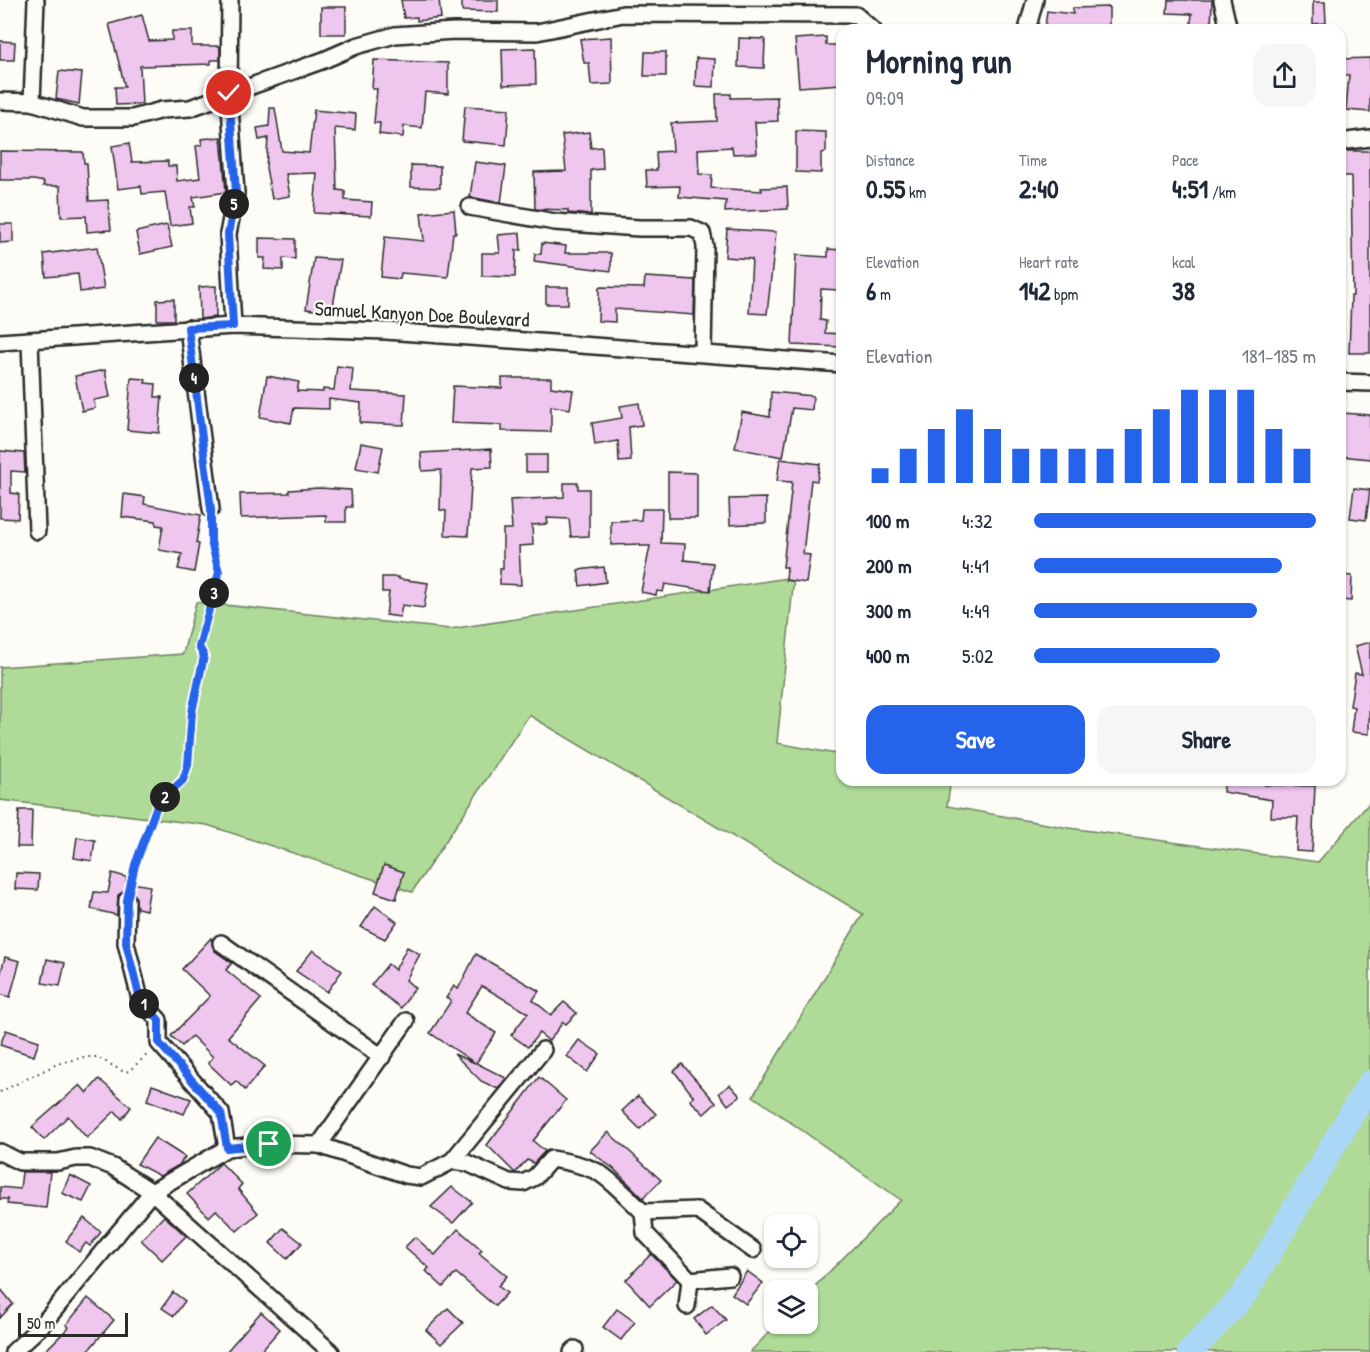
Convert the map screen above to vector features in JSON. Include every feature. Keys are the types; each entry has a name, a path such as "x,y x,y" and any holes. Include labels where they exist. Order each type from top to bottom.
{"street":[{"path":"32,102 36,0"},
{"path":"230,0 229,93 236,193 228,234 233,326"},
{"path":"1029,24 1035,0"},
{"path":"1222,0 1228,24"},
{"path":"0,101 32,102 83,118 133,118 162,110 190,108 324,60 356,46 395,35 454,31 537,32 623,7 856,15 866,24"},
{"path":"1346,141 1370,138"},
{"path":"470,207 555,222 639,228 691,228 702,233 705,246 703,352"},
{"name":"Samuel Kanyon Doe Boulevard","path":"0,342 233,326 386,331 703,352 836,363"},
{"path":"188,328 211,509"},
{"path":"30,341 37,531"},
{"path":"1346,382 1370,383"},
{"path":"127,900 126,943 140,999 159,1020 159,1043 221,1113 227,1148"},
{"path":"221,943 382,1057"},
{"path":"319,1145 406,1021"},
{"path":"13,1352 41,1326 152,1192 227,1148 269,1144 319,1145 406,1175 421,1177 452,1161 543,1050"},
{"path":"0,1152 20,1162 58,1162 90,1158 113,1167 152,1192 331,1352"},
{"path":"452,1161 467,1163 508,1182 523,1183 535,1177 551,1159 598,1172 642,1212 645,1233 690,1280"},
{"path":"642,1212 697,1210 753,1250"},
{"path":"690,1280 730,1276"},
{"path":"687,1306 690,1280"}],"path":[{"path":"127,900 135,865 158,803 183,780 188,765 192,712 204,656 199,647 219,572 211,542 211,509"},
{"path":"0,1092 57,1064 84,1057 97,1057 124,1072 129,1071 159,1043"}],"green space":[{"path":"794,577 777,743 836,754 836,786 950,786 947,806 1069,828 1318,862 1370,802 1370,1071 1366,1072 1370,1100 1370,1352 750,1352 767,1334 818,1334 818,1283 901,1200 753,1096 863,914 529,715 412,892 207,825 0,800 0,667 183,654 196,602 450,629"}],"building":[{"path":"401,0 439,0 441,18 417,21 417,17 404,18"},
{"path":"462,0 498,0 498,12 462,11"},
{"path":"1168,0 1212,0 1211,24 1191,24 1192,14 1167,13"},
{"path":"1313,2 1325,2 1326,23 1313,24"},
{"path":"321,7 346,7 346,34 321,34"},
{"path":"1109,7 1109,24 1045,24 1047,11 1073,14 1073,8"},
{"path":"142,15 149,41 172,40 172,31 192,31 192,46 220,46 220,60 211,60 211,64 140,66 142,104 116,105 115,87 125,87 109,24"},
{"path":"611,37 612,84 591,85 589,63 584,63 580,39"},
{"path":"826,37 826,45 836,45 836,84 799,87 795,39"},
{"path":"739,38 765,39 764,68 738,67"},
{"path":"0,41 15,42 14,60 0,60"},
{"path":"535,48 536,84 503,85 502,49"},
{"path":"645,52 666,52 666,76 644,76"},
{"path":"696,58 715,59 714,87 695,86"},
{"path":"1370,58 1370,112 1346,110 1349,75 1346,75 1346,59"},
{"path":"374,60 448,63 448,94 425,92 422,128 404,126 403,137 379,134 380,123 374,123 377,89 372,89"},
{"path":"59,71 82,73 79,104 56,99"},
{"path":"716,94 731,94 731,98 777,97 778,121 755,122 757,153 733,154 732,147 698,149 699,174 712,175 711,188 762,191 761,188 787,187 788,209 725,212 726,201 679,197 680,186 647,187 646,170 657,170 656,152 673,151 671,123 717,121"},
{"path":"465,106 509,109 506,145 462,141"},
{"path":"270,108 275,108 282,151 309,153 314,110 356,114 355,130 335,128 337,190 345,191 345,200 372,202 371,216 314,213 317,173 286,174 290,196 272,199 266,168 268,138 259,140 257,128 269,126"},
{"path":"796,131 826,132 826,152 821,153 821,173 796,172"},
{"path":"589,132 591,148 602,147 603,169 591,170 591,215 568,213 568,210 535,209 534,172 566,171 562,135"},
{"path":"221,137 226,192 193,197 195,207 190,207 192,223 170,226 165,192 142,194 141,186 118,189 112,146 129,143 132,162 168,161 168,166 176,166 177,181 200,178 196,146 202,145 201,139"},
{"path":"0,151 83,152 84,163 87,163 89,201 108,200 111,230 87,232 86,216 61,217 60,186 43,186 44,182 34,180 0,180"},
{"path":"1346,151 1370,151 1370,353 1349,353 1351,296 1353,296 1351,176 1346,176"},
{"path":"475,162 506,166 501,203 470,197"},
{"path":"411,165 440,166 440,188 411,187"},
{"path":"454,210 456,233 453,233 448,277 401,273 400,279 381,277 385,237 424,241 421,213"},
{"path":"0,224 13,224 13,242 0,243"},
{"path":"167,225 172,247 140,254 136,232"},
{"path":"727,229 776,232 767,314 749,313 752,259 725,257"},
{"path":"520,233 521,250 516,250 515,277 482,276 482,253 500,253 498,235"},
{"path":"259,238 295,239 295,259 283,258 283,270 264,269 265,258 259,258"},
{"path":"542,243 566,246 565,253 611,253 611,271 534,261 535,254 541,254"},
{"path":"97,247 104,289 80,292 78,274 46,277 44,254"},
{"path":"828,249 836,250 836,290 821,289 820,320 826,321 825,333 836,334 836,347 792,345 796,255 828,257"},
{"path":"314,258 341,260 332,312 306,309"},
{"path":"645,277 695,280 694,315 615,309 615,322 598,321 599,287 644,288"},
{"path":"216,286 216,317 200,319 199,287"},
{"path":"546,287 568,287 568,304 546,304"},
{"path":"174,299 174,320 157,320 157,300"},
{"path":"337,366 353,368 351,391 406,394 404,425 360,423 361,403 329,399 329,409 294,408 291,423 260,417 267,376 299,382 297,391 323,392 323,389 334,390"},
{"path":"105,370 110,397 94,400 95,408 82,411 75,376"},
{"path":"131,378 146,379 145,383 156,384 155,397 162,397 159,433 127,430"},
{"path":"502,378 551,378 551,387 573,390 570,409 551,406 551,432 502,431 502,425 451,423 453,386 502,388"},
{"path":"771,392 813,396 812,410 792,408 783,457 735,448 742,412 770,417"},
{"path":"639,403 642,425 629,427 631,461 619,462 618,441 595,445 592,423 622,418 620,406"},
{"path":"1346,413 1370,415 1370,459 1346,457"},
{"path":"361,443 383,447 378,472 356,468"},
{"path":"491,449 492,467 472,468 468,536 445,535 446,511 440,510 441,470 422,471 421,453"},
{"path":"0,451 24,453 25,472 11,471 11,493 19,494 18,519 0,518"},
{"path":"526,455 547,455 547,472 526,472"},
{"path":"780,459 820,464 817,481 811,480 803,554 810,555 806,583 786,580 787,567 783,567 792,482 777,481"},
{"path":"668,472 697,473 697,518 668,518"},
{"path":"564,483 578,483 578,489 589,489 589,536 571,537 569,519 547,518 548,524 532,525 533,545 519,546 521,585 500,584 500,569 503,569 503,529 512,529 510,500 564,497"},
{"path":"319,488 351,490 352,507 346,507 346,522 326,522 326,515 241,518 240,494 289,493 289,490"},
{"path":"1354,488 1370,490 1366,520 1350,518"},
{"path":"124,494 145,497 144,504 201,515 194,572 178,569 182,554 159,550 163,526 156,525 156,521 122,517"},
{"path":"766,498 766,523 730,525 729,499"},
{"path":"642,509 662,509 661,543 685,544 684,560 713,563 710,591 665,584 663,592 657,591 656,595 641,592 650,546 611,545 611,521 641,520"},
{"path":"604,567 606,582 580,586 578,570"},
{"path":"1346,576 1352,576 1351,601 1346,601"},
{"path":"382,577 398,577 428,583 424,608 402,605 400,617 386,615 389,592 382,592"},
{"path":"1370,642 1369,734 1351,732 1354,707 1350,706 1355,673 1362,674 1355,646"},
{"path":"1224,786 1315,786 1312,852 1296,851 1298,817 1271,817 1272,800 1223,792"},
{"path":"19,810 32,810 31,847 17,847"},
{"path":"77,837 95,840 92,861 74,858"},
{"path":"384,865 404,872 396,899 375,892"},
{"path":"16,873 39,874 38,890 15,889"},
{"path":"112,873 126,877 126,882 150,886 146,910 137,908 135,895 127,890 118,895 117,915 91,909 94,892 108,893"},
{"path":"375,906 397,922 385,939 361,927"},
{"path":"211,938 215,951 232,963 226,970 261,999 228,1037 265,1066 245,1090 236,1081 231,1085 208,1063 213,1057 192,1036 182,1046 171,1036 210,996 182,969"},
{"path":"407,947 420,954 406,980 415,988 401,1008 371,985 388,964 395,970"},
{"path":"313,950 342,971 327,992 296,971"},
{"path":"476,954 539,991 533,1000 551,1015 564,1002 577,1013 566,1024 563,1022 549,1041 539,1033 528,1047 511,1035 528,1013 482,986 465,1013 496,1033 476,1063 506,1078 498,1089 481,1081 454,1054 475,1063 430,1033 451,1001 446,998 454,986 458,989"},
{"path":"5,957 20,961 10,997 0,994 0,976"},
{"path":"47,959 65,963 60,986 42,983"},
{"path":"6,1030 39,1041 34,1056 0,1045"},
{"path":"579,1040 600,1054 587,1072 567,1056"},
{"path":"682,1064 716,1103 704,1114 690,1100 694,1097 674,1071"},
{"path":"539,1077 566,1100 533,1141 545,1151 534,1163 527,1160 515,1173 487,1145"},
{"path":"99,1079 131,1107 122,1119 115,1111 87,1138 68,1116 44,1140 32,1127 80,1085 87,1093"},
{"path":"152,1085 191,1099 184,1114 147,1100"},
{"path":"730,1085 740,1096 728,1105 719,1093"},
{"path":"638,1096 656,1114 640,1129 622,1111"},
{"path":"608,1132 661,1180 643,1198 614,1169 590,1151"},
{"path":"155,1138 185,1157 179,1165 160,1176 137,1164"},
{"path":"221,1163 242,1184 238,1189 258,1213 237,1231 216,1210 209,1217 187,1194"},
{"path":"22,1172 50,1172 46,1208 7,1204 8,1199 0,1199 0,1187 20,1189"},
{"path":"70,1175 91,1186 83,1202 62,1193"},
{"path":"452,1187 472,1202 453,1223 431,1207"},
{"path":"164,1216 186,1236 162,1260 141,1240"},
{"path":"84,1218 101,1232 90,1246 86,1243 79,1252 66,1241"},
{"path":"283,1228 302,1243 287,1259 270,1243"},
{"path":"458,1229 482,1250 479,1253 507,1276 498,1286 507,1293 495,1306 456,1273 443,1287 426,1271 429,1268 405,1247 415,1237 435,1255"},
{"path":"651,1254 677,1280 650,1306 626,1280"},
{"path":"747,1271 763,1283 746,1304 732,1294"},
{"path":"0,1288 13,1304 0,1318"},
{"path":"173,1292 185,1301 174,1316 162,1308"},
{"path":"88,1298 114,1320 87,1352 44,1352 69,1327 66,1325"},
{"path":"712,1305 726,1320 706,1335 694,1319"},
{"path":"448,1308 463,1323 441,1344 426,1330"},
{"path":"617,1309 635,1322 621,1340 603,1327"},
{"path":"261,1312 280,1329 260,1352 226,1352"}],"waterway":[{"path":"1190,1352 1245,1293 1370,1083"}],"route":[{"path":"229,93 236,193 228,234 233,326 188,328 211,509 211,542 219,572 199,647 204,656 192,712 188,765 183,780 158,803 135,865 127,900 126,943 140,999 159,1020 159,1043 170,1059 221,1113 227,1148 269,1144"}]}
